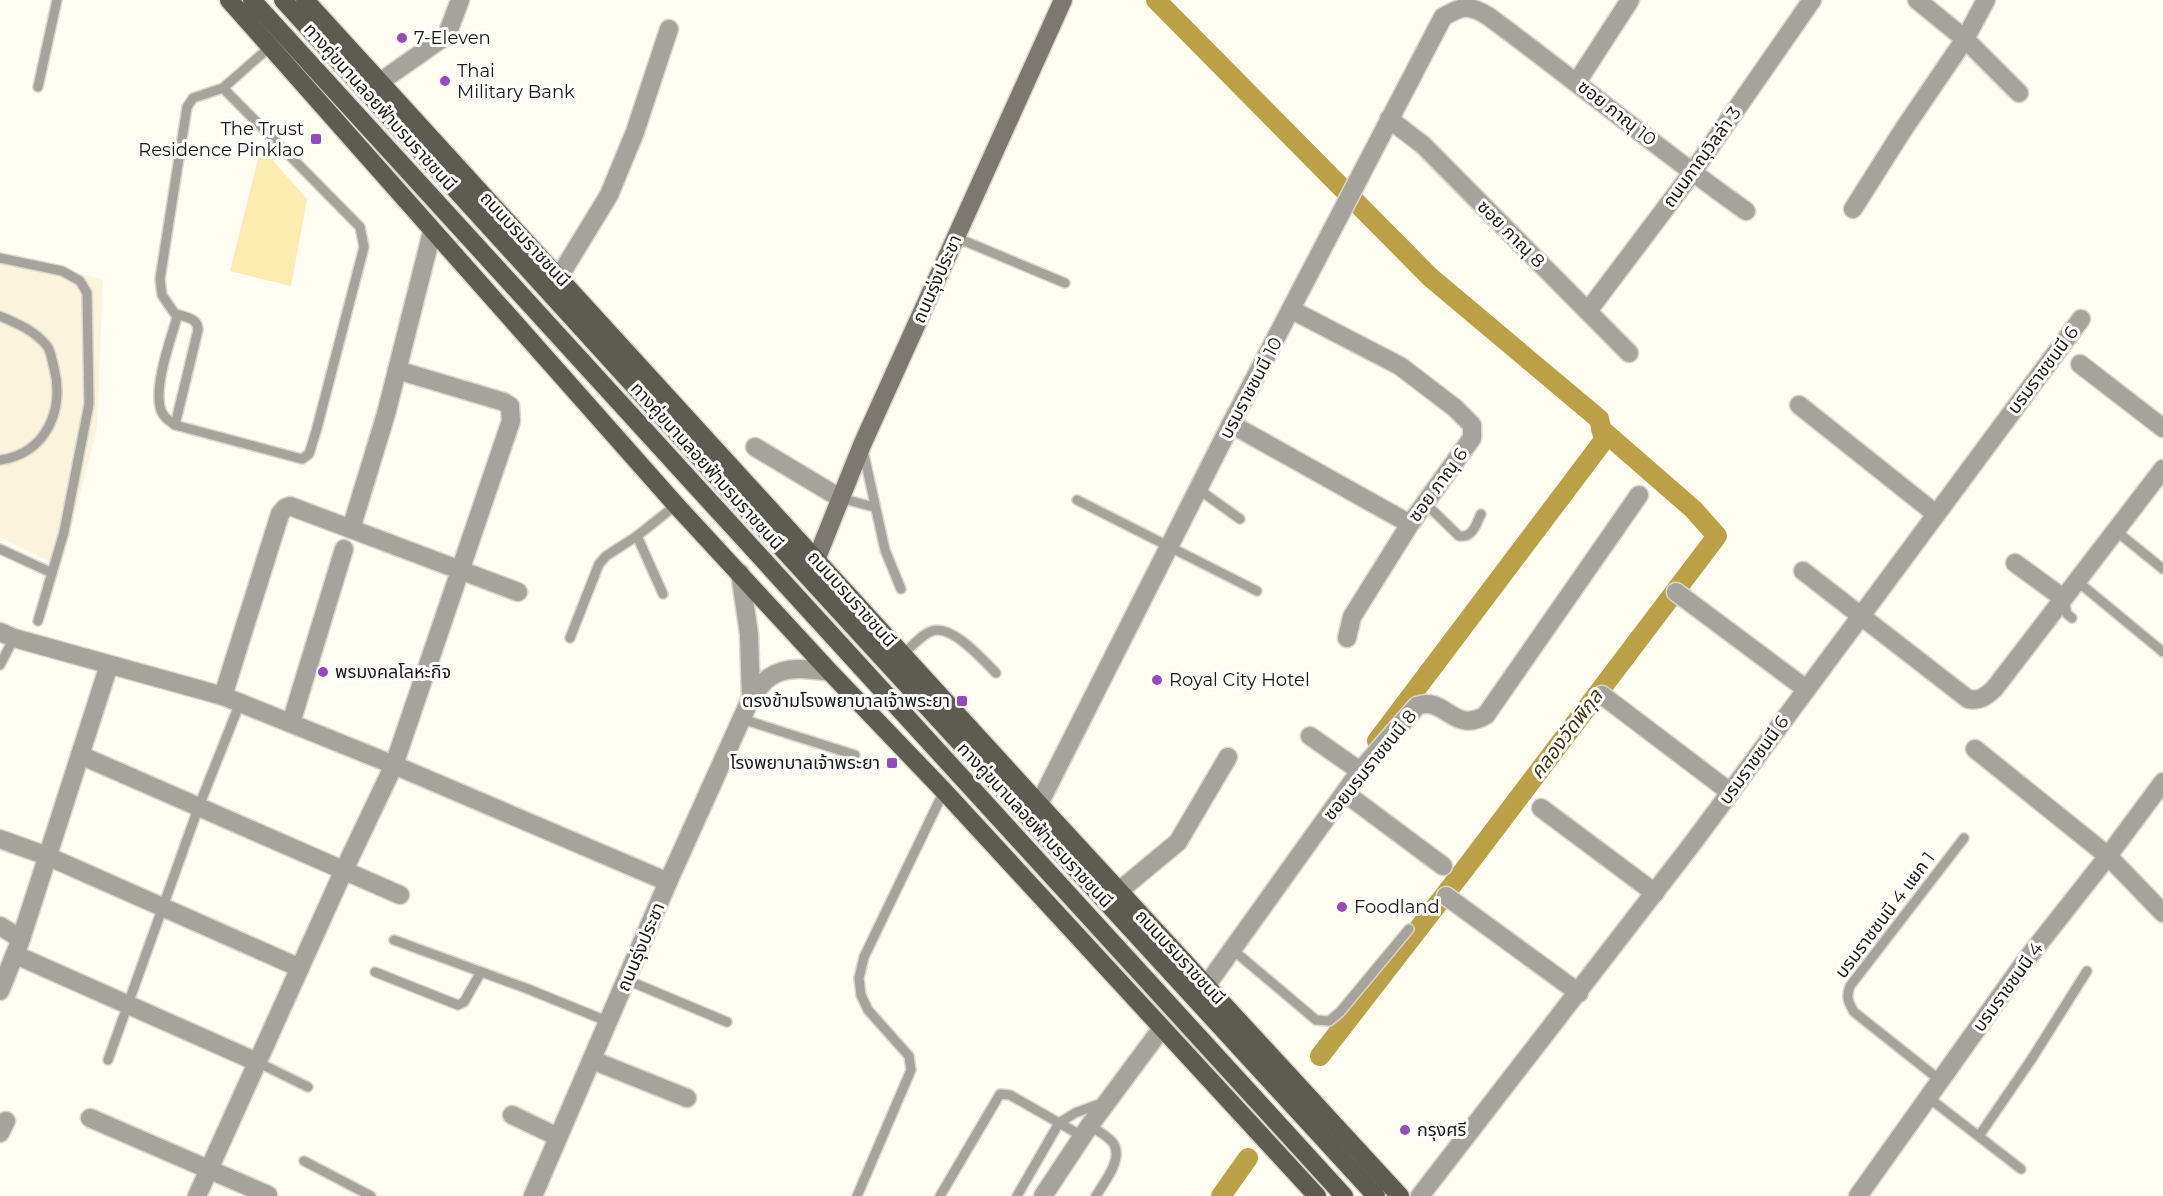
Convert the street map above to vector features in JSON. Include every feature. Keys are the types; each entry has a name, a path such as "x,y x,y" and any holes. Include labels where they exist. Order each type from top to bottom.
{"main road":[{"path":"229,0 676,505 830,672 944,791 1317,1196"},
{"name":"ทางคู่ขนานลอยฟ้าบรมราชชนนี","path":"252,0 1344,1196"},
{"name":"ทางคู่ขนานลอยฟ้าบรมราชชนนี","path":"283,0 1376,1196"},
{"name":"ถนนบรมราชชนนี","path":"305,0 1400,1196"}],"street":[{"path":"380,82 447,34 460,0"},
{"name":"ถนนรุ่งประชา","path":"816,560 862,445 1063,0"},
{"path":"1577,82 1630,0"},
{"name":"ถนนภาณุวิลล่า 3","path":"1588,311 1692,173 1812,0"},
{"path":"1917,0 1965,39 2019,93"},
{"path":"1853,209 1965,39 1986,0"},
{"name":"บรมราชชนนี 10","path":"1039,804 1231,424 1443,17 1458,8 1473,7 1488,16"},
{"name":"ซอย ภาณุ 10","path":"1488,16 1577,82 1692,173 1746,211"},
{"path":"559,277 609,195 635,132 669,29"},
{"name":"ซอย ภาณุ 8","path":"1389,119 1423,145 1629,353"},
{"path":"351,529 386,414 432,232"},
{"name":"ซอย ภาณุ 6","path":"1292,310 1400,366 1455,408 1472,425 1472,438 1410,524 1352,617 1347,638"},
{"name":"บรมราชชนนี 6","path":"1420,1196 1655,893 2081,319"},
{"path":"2080,364 2163,428"},
{"path":"197,1196 344,870 394,765 511,420 510,406 504,402 397,370"},
{"path":"1799,405 1936,514"},
{"path":"1231,424 1410,524"},
{"path":"755,447 840,498"},
{"path":"1803,571 1968,699 1976,700 1985,697 1994,689 2163,469"},
{"name":"ซอยบรมราชชนนี 8","path":"1206,986 1360,771 1417,706 1426,702 1435,705 1462,721 1476,721 1486,715 1639,495"},
{"path":"223,696 280,514 285,508 297,507 518,592"},
{"path":"291,723 344,549"},
{"path":"2015,563 2063,598"},
{"name":"ถนนรุ่งประชา","path":"740,573 749,634 751,698"},
{"path":"1676,592 1806,689"},
{"path":"7,635 223,696 394,765 668,882"},
{"path":"0,991 19,947 109,665"},
{"name":"ถนนรุ่งประชา","path":"533,1196 668,882 751,698 768,678 778,672 808,668 830,672"},
{"path":"1602,695 1730,792"},
{"path":"1310,736 1360,771"},
{"path":"1975,749 2108,856 2163,912"},
{"path":"80,755 400,895"},
{"path":"1119,891 1178,842 1228,756"},
{"name":"บรมราชชนนี 4","path":"1858,1196 2026,960 2163,782"},
{"path":"1345,793 1443,866"},
{"path":"1542,808 1655,893"},
{"path":"0,839 47,856 300,968"},
{"path":"1446,896 1579,993"},
{"path":"0,926 19,947 128,1005 257,1062"},
{"path":"1043,1196 1107,1101 1162,1028"},
{"path":"592,1060 687,1098"},
{"path":"512,1115 558,1137"},
{"path":"90,1118 268,1195"}],"lane":[{"path":"39,87 57,0"},
{"path":"176,425 198,325 176,314 162,296 160,279 184,118 193,98 223,88 271,46"},
{"path":"176,314 160,389 160,409 165,418 176,425 298,458 306,458 309,454 364,247 360,227 223,88"},
{"path":"955,237 1065,283"},
{"path":"0,258 62,271 80,281 87,293 89,404 64,532 38,621"},
{"path":"0,316 27,328 48,348 57,381 56,402 48,430 38,444 23,453 0,460"},
{"path":"862,445 885,550 901,589"},
{"path":"1198,489 1240,519"},
{"path":"840,498 874,507"},
{"path":"1077,500 1257,591"},
{"path":"1425,503 1459,536 1470,535 1481,514"},
{"path":"570,638 599,564 606,556 637,536 676,505"},
{"path":"2116,531 2163,569"},
{"path":"637,536 663,594"},
{"path":"0,549 52,573"},
{"path":"2077,580 2163,652"},
{"path":"2063,598 2067,614 2072,618"},
{"path":"903,655 925,634 934,630 945,630 962,641 996,672"},
{"path":"0,665 7,635"},
{"path":"108,1060 199,807 240,703"},
{"path":"742,718 855,755"},
{"path":"857,1196 911,1070 909,1056 868,1010 861,995 859,978 864,957 944,791"},
{"name":"บรมราชชนนี 4 แยก 1","path":"1941,1081 1854,1012 1847,995 1850,986 1964,838"},
{"path":"1233,950 1316,1020 1329,1021 1340,1012 1409,928"},
{"path":"394,940 609,1022"},
{"path":"1979,1136 2031,1060 2087,971"},
{"path":"375,972 458,1005 464,1002 481,972"},
{"path":"627,980 727,1022"},
{"path":"257,1062 308,1087"},
{"path":"940,1196 1000,1094 1008,1094 1059,1123 1086,1131 1114,1145 1117,1154 1114,1165 1096,1196"},
{"path":"1929,1098 2022,1170"},
{"path":"1017,1196 1059,1123 1075,1113 1107,1101"},
{"path":"304,1161 371,1196"}],"shaded area":[{"path":"261,147 307,199 291,286 230,271"},
{"path":"0,256 103,279 97,429 61,567 0,537"}],"waterway":[{"path":"1156,0 1430,277 1599,419 1604,440 1377,741"},
{"name":"คลองวัดพิกุล","path":"1320,1056 1717,536 1693,509 1601,429"},
{"name":"คลองวัดพิกุล","path":"1221,1196 1248,1158"}],"place":[{"name":"7-Eleven","path":"402,38"},
{"name":"Thai Military Bank","path":"445,81"},
{"name":"The Trust Residence Pinklao","path":"316,139"},
{"name":"พรมงคลโลหะกิจ","path":"323,672"},
{"name":"Royal City Hotel","path":"1157,680"},
{"name":"ตรงข้ามโรงพยาบาลเจ้าพระยา","path":"962,701"},
{"name":"โรงพยาบาลเจ้าพระยา","path":"892,763"},
{"name":"Foodland","path":"1342,907"},
{"name":"กรุงศรี","path":"1405,1130"}]}
